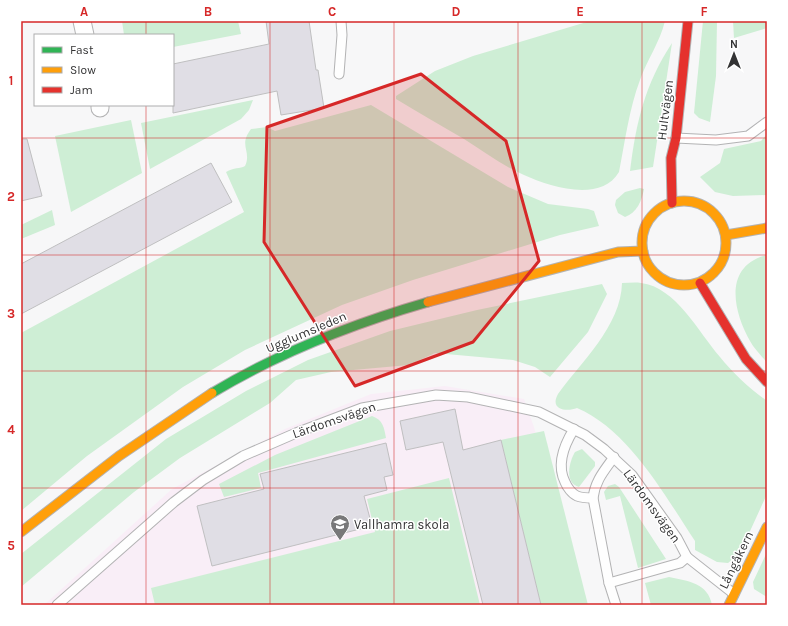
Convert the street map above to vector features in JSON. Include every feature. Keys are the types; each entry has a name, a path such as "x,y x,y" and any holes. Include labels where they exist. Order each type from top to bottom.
{"street":[{"path":"82,21 85,34"},
{"name":"Hultvägen","path":"672,203 671,158 676,138 688,21"},
{"path":"686,201 706,207 721,222 726,235 726,251 720,266 700,283 677,284 661,278 650,266 643,251 643,235 649,221 659,210 672,203 686,201"},
{"path":"726,235 767,228"},
{"name":"Ugglumsleden","path":"21,532 108,463 169,419 224,385 276,358 324,337 447,297 618,252 643,251"},
{"path":"700,283 746,359 767,382"},
{"name":"Långåkern","path":"729,605 767,527"}],"lane":[{"path":"339,74 342,35 341,21"},
{"path":"676,138 716,140 748,136 767,122"},
{"name":"Lärdomsvägen","path":"57,605 134,536 203,480 243,456 296,433 362,408 436,395 468,397 539,412 585,435 614,457 632,475 677,538 687,557 734,594"},
{"path":"574,429 567,441 560,462 562,476 568,488 577,496 593,498"},
{"path":"614,457 601,474 595,487 593,498 609,583 616,605"},
{"path":"609,583 680,563 687,557"}],"highlighted area":[{"path":"421,74 506,141 539,261 473,342 355,386 264,242 267,127"}],"shaded area":[{"name":"Vallhamra skola","path":"445,386 524,399 534,427 584,605 44,605 172,489 285,429 371,394"}],"green space":[{"path":"122,21 238,21 241,34 174,47 174,34 124,34"},
{"path":"590,21 665,21 663,29 636,91 619,172 611,182 600,187 588,190 574,190 535,180 501,163 464,139 396,99 396,96 435,71 473,56"},
{"path":"703,21 717,21 716,76 710,122 699,118 694,113"},
{"path":"733,21 767,21 767,28 734,38"},
{"path":"672,43 653,167 630,171 635,136 643,104 655,73"},
{"path":"253,100 249,110 241,119 150,169 141,123"},
{"path":"371,105 508,187 548,204 594,211 599,226 560,235 413,280 342,305 245,350 183,387 87,456 21,511 21,333 244,212 226,172 245,166 247,156 245,144 247,135 251,129 267,127 275,131"},
{"path":"131,120 142,173 71,212 55,136"},
{"path":"767,134 767,195 733,196 715,192 700,177 720,163 724,149 761,141"},
{"path":"640,188 644,189 636,209 625,217 618,213 615,205 616,200 625,192"},
{"path":"52,210 55,225 21,239 21,225"},
{"path":"767,255 767,363 756,350 744,329 736,304 736,291 738,279 743,269 753,261"},
{"path":"622,283 641,283 654,286 665,293 686,312 730,369 767,401 767,494 740,553 728,563 717,562 695,550 695,541 658,485 629,448 613,432 596,418 577,408 564,410 557,407 556,399 558,394 598,343 615,314 620,299"},
{"path":"602,284 607,294 588,332 550,377 535,367 513,360 435,353 409,365 331,372 296,380 270,403 180,458 134,492 21,587 21,554 166,439 246,391 308,360 390,331 477,310"},
{"path":"372,416 381,422 385,430 386,438 258,473 261,488 224,497 219,484 275,455"},
{"path":"544,431 588,605 541,605 501,440"},
{"path":"582,449 595,462 595,466 579,487 574,485 571,481 569,472 571,461 575,452"},
{"path":"449,478 480,605 155,605 151,588 375,532 367,499"},
{"path":"615,484 619,487 666,559 638,568 620,496 606,500 604,492 608,486"},
{"path":"767,552 767,597 754,589 753,582"},
{"path":"669,577 696,584 706,592 712,605 651,605 645,583"}],"building":[{"path":"266,21 309,21 316,70 318,70 324,108 281,115 277,91 173,113 174,64 269,44"},
{"path":"21,139 27,139 42,196 21,201"},
{"path":"211,163 232,202 21,314 21,264"},
{"path":"455,409 463,450 501,440 541,605 483,605 443,442 406,450 400,421"},
{"path":"386,443 393,475 384,477 387,490 364,496 372,526 212,566 197,506 264,489 260,474"}],"traffic: fast":[{"path":"212,393 238,378 317,340 428,302"}],"traffic: slow":[{"path":"684,201 700,204 714,213 723,227 726,243 723,259 714,273 700,282 684,285 668,282 654,273 645,259 642,243 645,227 654,213 668,204 684,201"},
{"path":"726,235 767,228"},
{"path":"428,302 618,252 643,251"},
{"path":"21,532 119,456 212,393"},
{"path":"729,605 767,527"}],"traffic: jam":[{"path":"672,203 671,158 676,138 688,21"},
{"path":"700,283 746,359 767,382"}],"place":[{"name":"Vallhamra skola","path":"340,541"}]}
